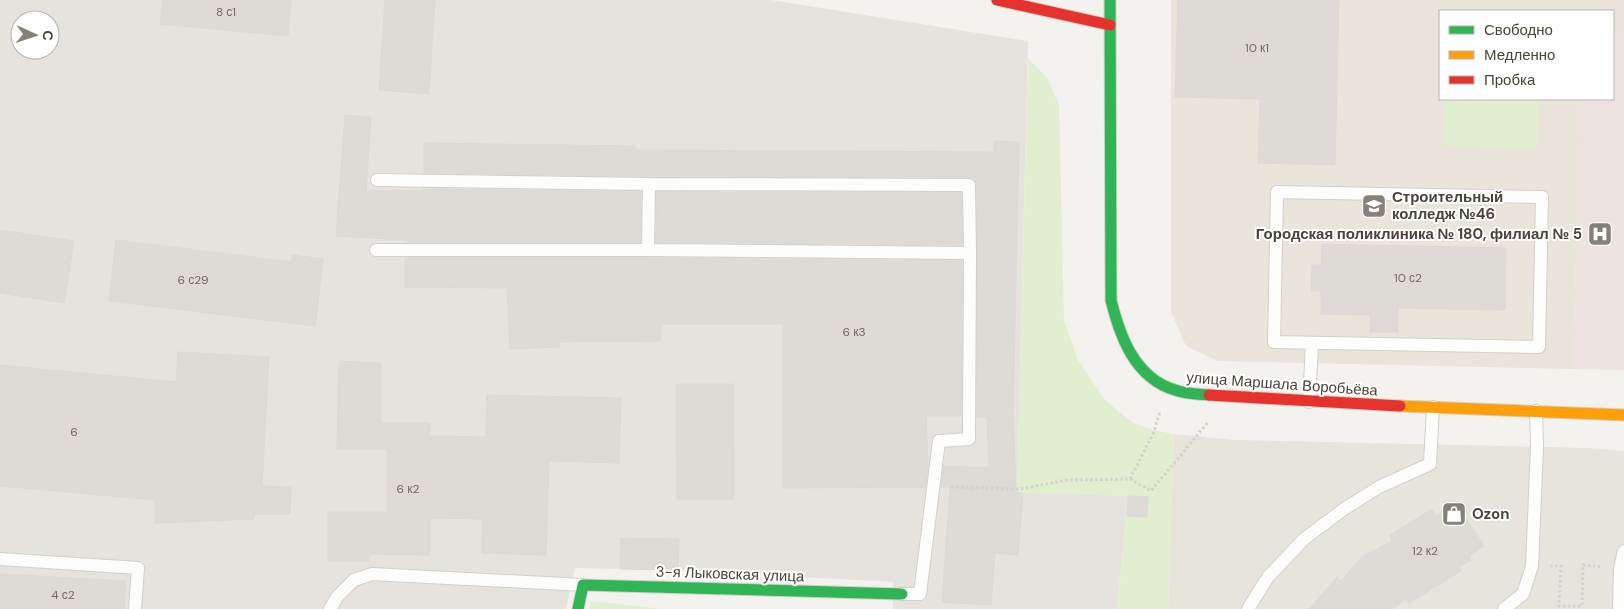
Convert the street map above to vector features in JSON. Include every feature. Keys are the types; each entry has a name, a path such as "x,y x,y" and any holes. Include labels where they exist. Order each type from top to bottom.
{"main road":[{"path":"997,0 1110,25"},
{"name":"улица Маршала Воробьёва","path":"1110,0 1111,300 1116,322 1124,342 1135,362 1150,378 1181,393 1229,397 1433,408 1624,415"},
{"path":"578,609 583,585"},
{"name":"3-я Лыковская улица","path":"583,585 902,594"}],"lane":[{"path":"377,180 649,184 969,185 969,439 939,441 920,594 902,594"},
{"path":"648,250 649,184"},
{"path":"1277,192 1542,197 1538,347 1312,343 1274,342 1277,192"},
{"path":"376,250 970,253"},
{"path":"1309,402 1312,343"},
{"path":"1248,609 1268,577 1304,539 1344,509 1379,487 1430,464 1433,408"},
{"path":"1504,609 1523,594 1532,566 1537,447 1536,411"},
{"path":"1620,609 1620,568 1624,551"},
{"path":"0,559 138,568 136,609"},
{"path":"330,609 337,597 354,580 372,574 583,585"}],"path":[{"path":"933,487 1020,489 1067,480 1130,480 1151,491 1229,397"},
{"path":"1130,480 1153,434"},
{"path":"1532,566 1561,566 1559,606 1582,606 1583,565 1620,568"}],"shaded area":[{"path":"0,0 771,0 1028,41 1017,492 1128,496 1117,609 893,609 893,582 678,570 575,568 566,609 0,609"},
{"name":"Строительный колледж №46","path":"1171,0 1624,0 1624,32 1614,32 1614,10 1439,10 1439,100 1580,100 1573,369 1218,361 1186,346 1171,312"},
{"name":"Городская поликлиника № 180, филиал № 5","path":"1614,32 1624,32 1624,370 1573,369 1580,100 1614,100"},
{"path":"1174,434 1234,440 1588,448 1624,451 1624,609 1168,609"}],"green space":[{"path":"1028,58 1047,78 1059,105 1064,320 1078,360 1104,399 1130,421 1152,430 1174,434 1168,609 1117,609 1128,496 1017,493"},
{"path":"1445,100 1539,100 1537,149 1443,146"},
{"path":"591,601 663,609 589,609"}],"building":[{"path":"163,0 291,0 288,36 160,24"},
{"path":"385,0 435,0 429,94 379,90"},
{"path":"1178,0 1339,0 1335,165 1258,163 1260,99 1175,97"},
{"path":"345,115 371,117 366,191 423,191 423,189 641,192 640,242 405,242 405,240 336,236"},
{"path":"994,141 1019,142 1013,415 1016,493 1023,493 1018,555 995,553 991,605 942,602 950,487 941,487 944,466 989,468 987,417 977,417 977,185 973,178 424,173 424,143 635,146 635,150 994,152"},
{"path":"657,192 961,193 962,245 656,242"},
{"path":"0,230 74,241 64,303 0,293"},
{"path":"116,240 292,262 292,255 323,259 315,326 109,301"},
{"path":"1322,244 1506,248 1505,310 1398,308 1398,332 1370,332 1370,315 1321,314 1321,291 1311,291 1312,265 1321,265"},
{"path":"405,258 962,261 961,416 926,416 928,466 925,487 783,488 783,324 661,324 661,341 560,342 560,347 510,349 507,288 405,287"},
{"path":"178,352 269,357 262,486 291,487 290,514 254,514 254,519 155,523 155,500 0,486 0,365 176,382"},
{"path":"339,361 381,363 381,423 430,423 430,436 486,437 487,395 621,398 619,463 549,461 546,555 482,553 483,519 430,518 430,555 370,554 370,561 328,561 328,512 387,512 387,449 337,449"},
{"path":"676,384 733,384 734,499 677,499"},
{"path":"1128,496 1148,497 1147,517 1127,516"},
{"path":"1456,503 1484,546 1469,556 1471,560 1459,567 1461,571 1409,603 1406,598 1393,609 1309,609 1337,577 1341,581 1362,557 1392,541 1390,535 1432,509 1436,516"},
{"path":"621,538 679,539 678,570 620,569"},
{"path":"0,574 126,581 124,609 0,609"}],"traffic: fast":[{"path":"1110,0 1111,300 1125,342 1131,354 1149,376 1161,384 1179,391 1209,395"},
{"path":"578,609 583,585 902,594"}],"traffic: slow":[{"path":"1400,406 1624,415"}],"traffic: jam":[{"path":"997,0 1110,25"},
{"path":"1209,395 1400,406"}],"place":[{"name":"Строительный колледж №46","path":"1374,206"},
{"name":"Городская поликлиника № 180, филиал № 5","path":"1600,234"},
{"name":"Ozon","path":"1454,514"}]}
